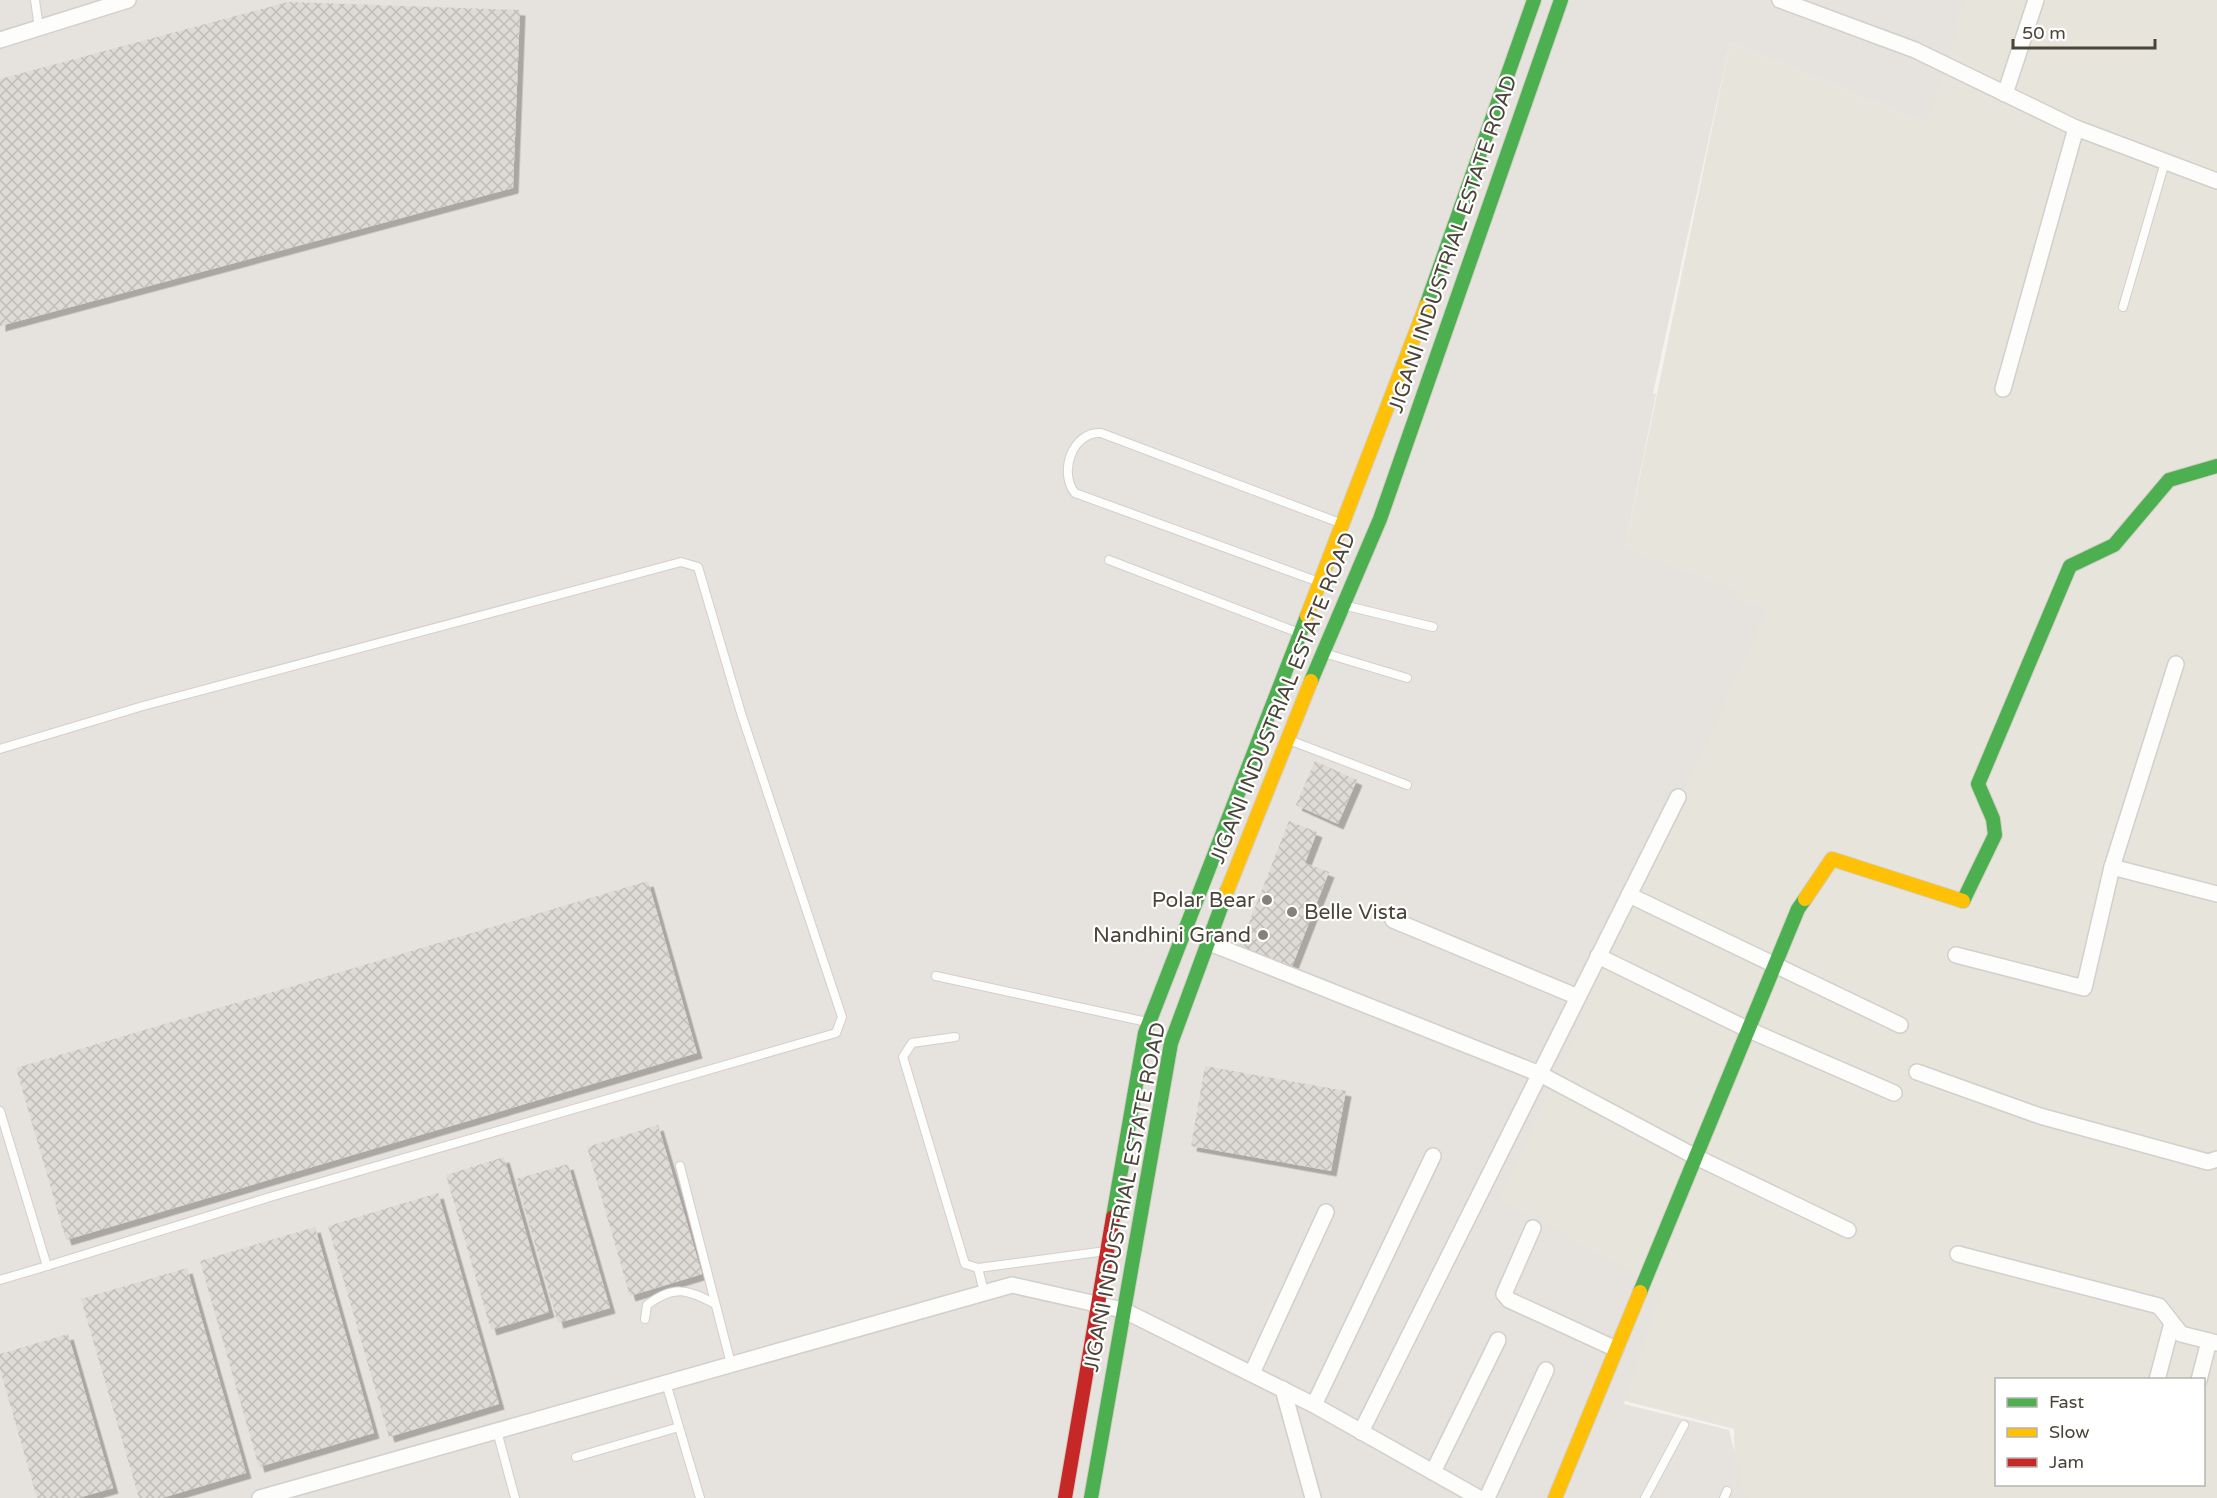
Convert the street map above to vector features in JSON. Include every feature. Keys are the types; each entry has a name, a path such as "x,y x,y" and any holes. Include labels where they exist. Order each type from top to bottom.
{"main road":[{"name":"JIGANI INDUSTRIAL ESTATE ROAD","path":"1065,1498 1148,1023 1410,353 1534,0"},
{"name":"JIGANI INDUSTRIAL ESTATE ROAD","path":"1091,1498 1171,1043 1207,942 1287,739 1380,519 1561,0"},
{"path":"1555,1498 1798,909 1832,859 1963,901 1995,835 1993,819 1978,784 2070,566 2114,545 2169,480 2217,466"}],"street":[{"path":"0,40 128,0"},
{"path":"1780,0 1915,50 2076,128 2217,182"},
{"path":"2005,94 2036,0"},
{"path":"2003,389 2076,128"},
{"path":"1956,956 2084,988 2112,867 2176,664"},
{"path":"1361,1432 1678,797"},
{"path":"2112,867 2217,894"},
{"path":"1629,895 1900,1025"},
{"path":"1393,920 1578,997"},
{"path":"1207,942 1540,1074 1696,1157 1848,1230"},
{"path":"1598,956 1749,1030 1894,1093"},
{"path":"1917,1072 2040,1116 2208,1162 2217,1159"},
{"path":"1314,1405 1433,1156"},
{"path":"1252,1373 1326,1212"},
{"path":"1533,1228 1504,1294 1509,1300 1616,1349"},
{"path":"1958,1254 2159,1306 2181,1334 2213,1342 2200,1378"},
{"path":"260,1498 1012,1285 1124,1310 1314,1405 1479,1498"},
{"path":"2158,1378 2172,1323"},
{"path":"1433,1472 1498,1340"},
{"path":"1487,1498 1546,1370"},
{"path":"1283,1389 1313,1498"}],"lane":[{"path":"35,0 39,28"},
{"path":"2123,307 2165,162"},
{"path":"1320,582 1075,493 1068,479 1074,448 1085,435 1101,433 1344,524"},
{"path":"1109,560 1301,634"},
{"path":"0,749 143,706 681,562 698,567 741,713 842,1017 836,1033 270,1197 0,1280"},
{"path":"1342,605 1433,627"},
{"path":"1323,653 1407,678"},
{"path":"1287,739 1407,785"},
{"path":"936,976 1148,1023"},
{"path":"955,1037 912,1043 903,1057 964,1264 978,1268 1107,1250"},
{"path":"0,1111 47,1266"},
{"path":"680,1166 731,1364"},
{"path":"978,1268 984,1292"},
{"path":"645,1319 647,1305 661,1295 674,1290 689,1291 716,1304"},
{"path":"666,1383 700,1498"},
{"path":"1645,1498 1684,1425"},
{"path":"576,1457 680,1427"},
{"path":"497,1431 515,1498"}],"shaded area":[{"path":"0,0 1964,0 1927,124 1730,42 1653,393 1656,394 1625,548 1737,591 1735,599 1767,608 1500,1198 1662,1289 1624,1404 1729,1430 1746,1498 0,1498"},
{"path":"1960,0 2217,0 2217,1498 1735,1498 1734,1429 1507,1371 1538,1220 1491,1194 1730,42 1927,124"}],"building":[{"path":"288,2 520,10 513,188 0,326 0,79"},
{"path":"1315,761 1357,780 1338,824 1296,805"},
{"path":"1289,821 1317,832 1305,863 1329,872 1291,969 1239,948"},
{"path":"648,881 697,1053 66,1240 16,1068"},
{"path":"1205,1066 1346,1091 1331,1171 1191,1146"},
{"path":"658,1125 702,1274 630,1296 587,1147"},
{"path":"504,1157 549,1312 491,1330 446,1175"},
{"path":"568,1164 610,1308 558,1323 516,1179"},
{"path":"438,1193 499,1404 389,1437 328,1226"},
{"path":"315,1227 374,1433 259,1467 200,1261"},
{"path":"187,1268 246,1473 162,1498 139,1498 81,1299"},
{"path":"68,1334 113,1488 78,1498 37,1498 0,1369 0,1354"}],"traffic: fast":[{"path":"1426,306 1534,0"},
{"path":"1311,681 1380,519 1561,0"},
{"path":"1963,901 1995,835 1993,819 1978,784 2070,566 2114,545 2169,480 2217,466"},
{"path":"1113,1217 1145,1033 1307,616"},
{"path":"1091,1498 1171,1043 1227,891"},
{"path":"1640,1292 1798,909 1805,899"}],"traffic: slow":[{"path":"1307,616 1426,306"},
{"path":"1227,891 1311,681"},
{"path":"1805,899 1832,859 1963,901"},
{"path":"1555,1498 1640,1292"}],"traffic: jam":[{"path":"1065,1498 1113,1217"}],"place":[{"name":"Polar Bear","path":"1267,900"},
{"name":"Belle Vista","path":"1292,912"},
{"name":"Nandhini Grand","path":"1263,935"}]}
